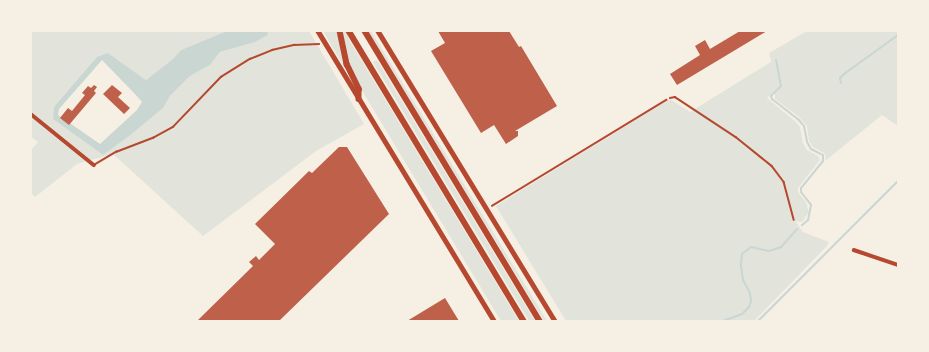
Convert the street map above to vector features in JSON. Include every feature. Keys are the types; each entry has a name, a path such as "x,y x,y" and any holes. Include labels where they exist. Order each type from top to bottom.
{"highway":[{"path":"340,31 347,64 359,89 359,99"},
{"path":"349,31 524,321"},
{"path":"364,31 540,321"}],"main road":[{"path":"318,31 494,321"},
{"path":"378,31 555,321"}],"street":[{"path":"31,114 94,165"},
{"path":"854,250 898,266"}],"lane":[{"path":"94,165 116,152 153,138 173,127 221,77 250,59 272,50 294,45 319,44"},
{"path":"670,98 675,97 736,137 772,166 784,182 794,220"}],"path":[{"path":"491,206 670,98"}],"shaded area":[{"path":"31,31 227,31 181,50 173,59 146,80 108,53 54,107 53,119 103,155 163,108 170,96 190,76 210,65 220,52 255,42 268,35 267,31 309,31 364,124 316,151 203,236 113,154 77,164 35,197 31,193 31,150 38,142 31,137"},
{"path":"227,31 267,31 268,35 255,42 220,52 210,65 190,76 170,96 163,108 103,155 53,119 54,107 97,57 108,53 146,80 173,59 181,50","holes":["102,60 142,102 137,110 100,144 58,115 59,109"]},
{"path":"323,31 337,31 346,70"},
{"path":"342,31 345,31 347,34 519,321 501,321 358,84 349,61"},
{"path":"368,31 371,31 547,321 544,321"},
{"path":"807,31 898,31 898,126 882,115 825,161 826,156 824,153 813,147 809,141 807,126 799,117 775,99 775,91 767,98 796,122 800,127 803,143 807,150 818,156 820,160 798,188 798,192 806,202 809,212 802,222 795,221 803,232 829,242 826,247 754,321 566,321 496,206 670,99 690,112 771,62 769,53"},
{"path":"377,60 535,321 529,321 373,62"}],"building":[{"path":"438,31 509,31 519,47 521,46 557,106 515,131 518,131 518,136 506,144 494,125 481,133 431,51 445,43"},
{"path":"740,31 767,31 677,85 670,74 700,55 695,46 705,40 710,49"},
{"path":"94,85 97,87 94,91 96,93 69,125 60,118 68,108 72,111 85,95 82,93 88,86 91,88"},
{"path":"112,85 122,93 118,97 130,108 124,114 103,94"},
{"path":"339,147 347,147 389,214 279,321 197,321 253,266 249,262 256,256 259,260 275,244 255,224 309,171 312,173"},
{"path":"445,298 459,321 407,321"}],"waterway":[{"path":"841,83 840,78 844,74 898,35"},
{"path":"776,60 781,86 771,96 772,99 798,119 804,126 807,142 811,149 823,155 823,161 801,188 801,192 811,205 808,220 802,225"},
{"path":"758,321 898,181"},
{"path":"723,321 742,314 749,307 751,301 750,293 743,280 741,265 742,254 751,247 769,251 781,247 797,229"}]}
